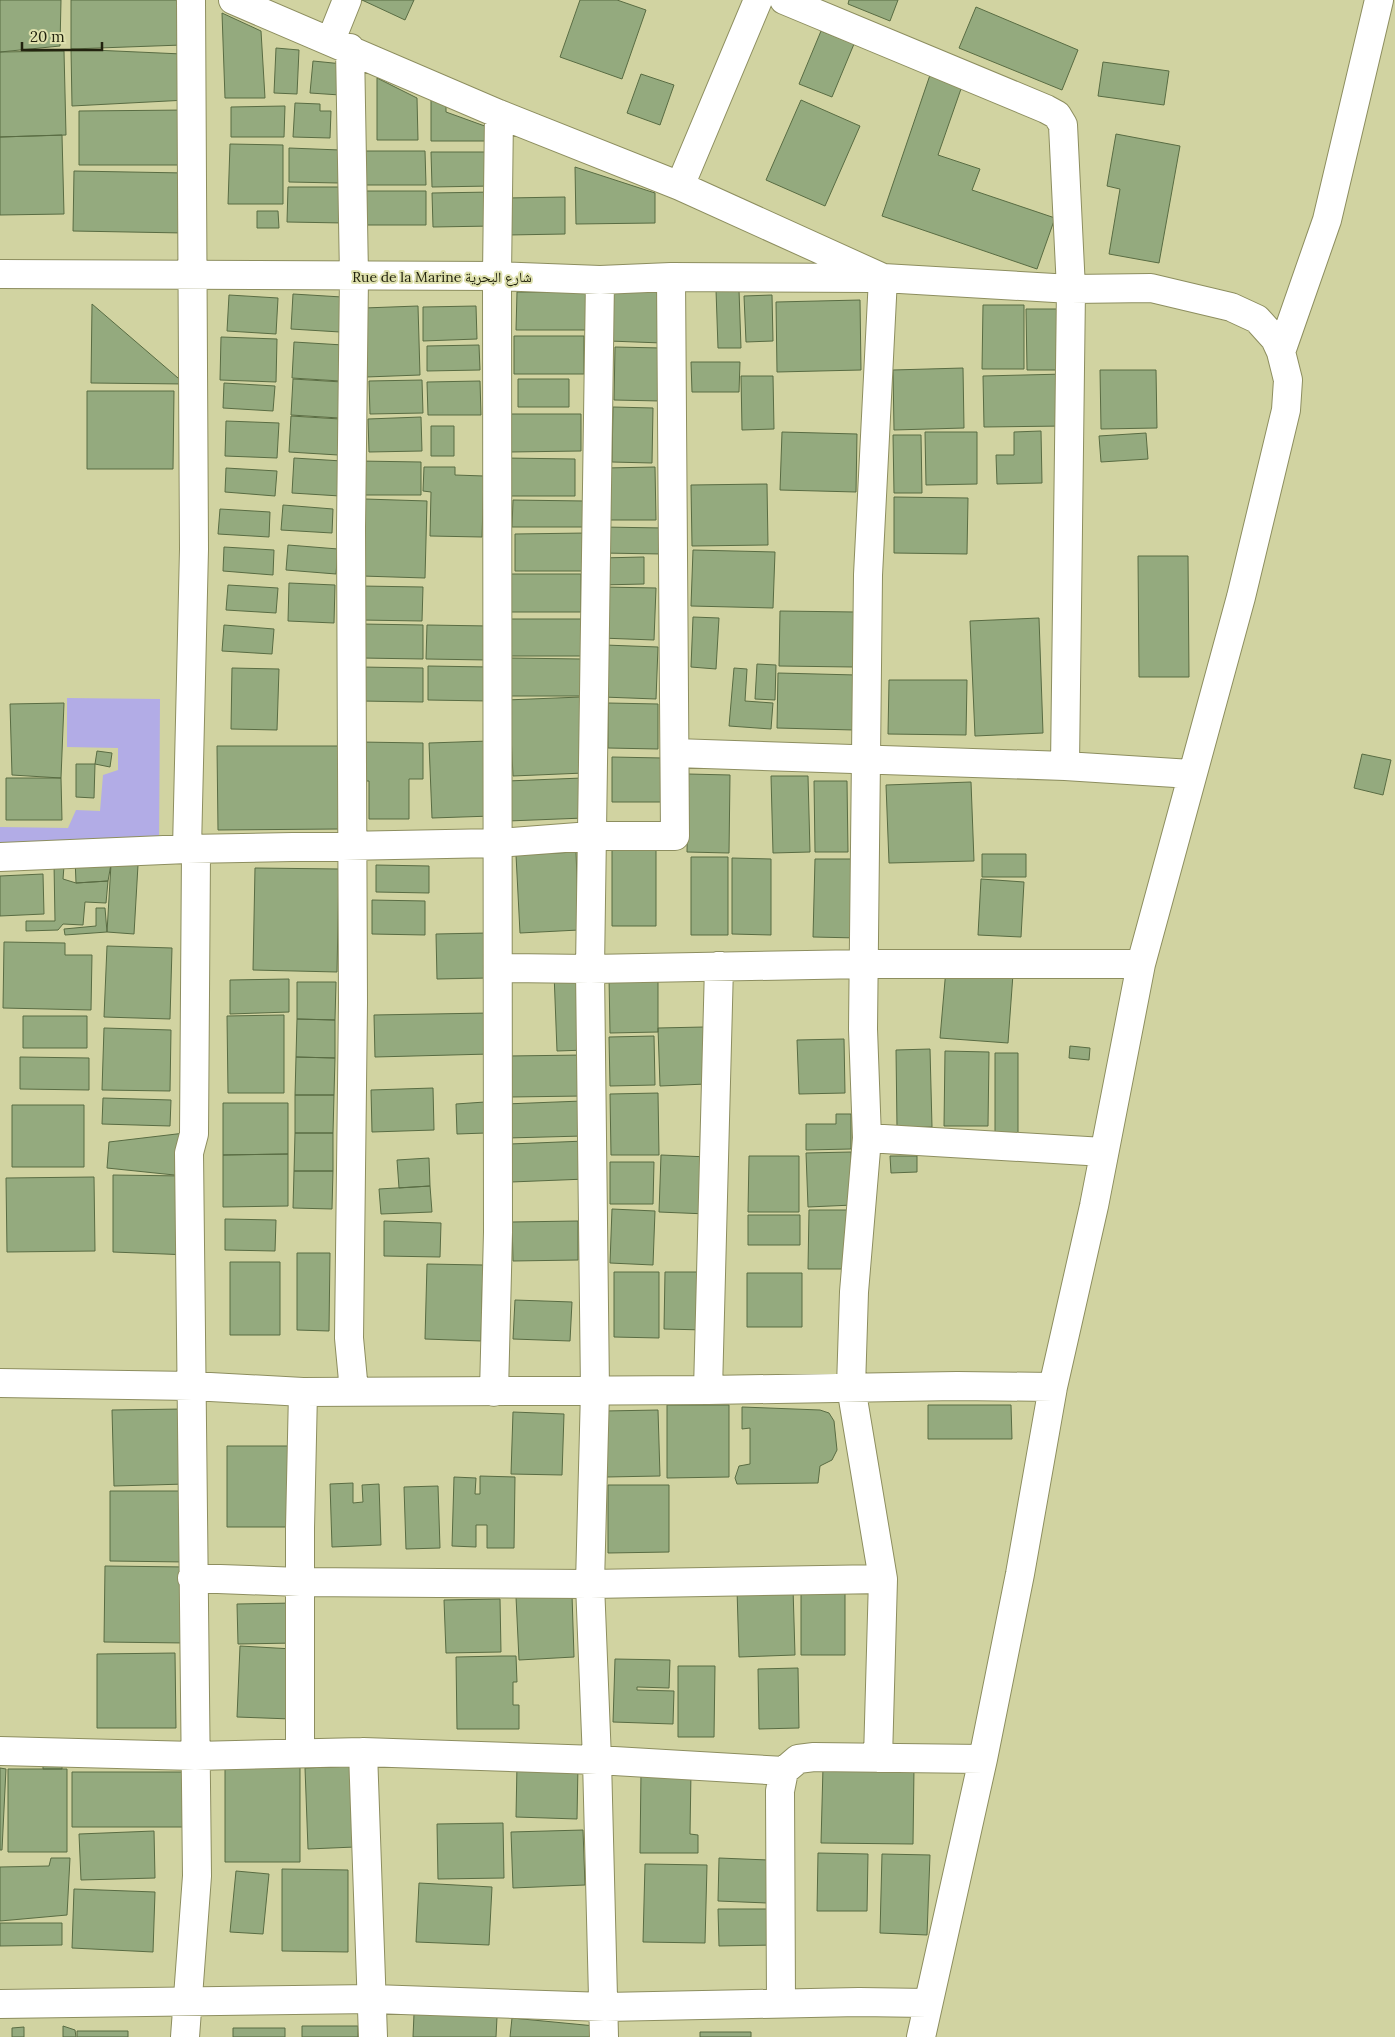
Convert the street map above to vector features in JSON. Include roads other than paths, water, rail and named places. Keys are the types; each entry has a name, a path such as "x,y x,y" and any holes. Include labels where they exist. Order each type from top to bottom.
{"street":[{"path":"187,849 194,549 191,0"},
{"path":"233,0 340,44 499,114 680,186 884,278 868,576 863,1029 867,1138 854,1292 851,1387 883,1579 878,1758"},
{"path":"347,0 340,44 354,276 351,528 353,844 349,1338 354,1391"},
{"path":"680,186 758,0"},
{"path":"784,0 1056,115 1063,125 1065,133 1071,289 1065,766"},
{"path":"1281,352 1327,220 1378,0"},
{"path":"494,1392 498,1232 497,276 499,114"},
{"name":"Rue de la Marine شارع البحرية","path":"0,274 497,276 600,280 671,277 884,278 1071,289 1151,288 1230,307 1257,319 1275,339 1281,352 1288,380 1286,410 1241,597 1191,774 1141,964 1104,1152 1053,1387 1022,1565 983,1759 921,2037"},
{"path":"0,857 353,844 497,843 591,836 674,836 671,277"},
{"path":"600,280 591,836 590,969 595,1391 590,1584 605,2007 604,2037"},
{"path":"675,753 1065,766 1191,774"},
{"path":"185,2037 197,1876 192,1578 190,1153 194,1134 196,853 187,849"},
{"path":"498,968 590,969 865,964 1141,964"},
{"path":"708,1390 719,966"},
{"path":"867,1138 1104,1152"},
{"path":"0,1383 192,1386 303,1392 1053,1387"},
{"path":"300,1753 303,1392"},
{"path":"192,1578 300,1582 590,1584 883,1579"},
{"path":"0,1750 195,1756 362,1752 597,1760 784,1771"},
{"path":"362,1752 373,2037"},
{"path":"781,2003 778,1833 780,1791 784,1771 798,1760 814,1757 983,1759"},
{"path":"0,2004 188,2003 373,1999 605,2007 781,2003 928,2003"}]}
